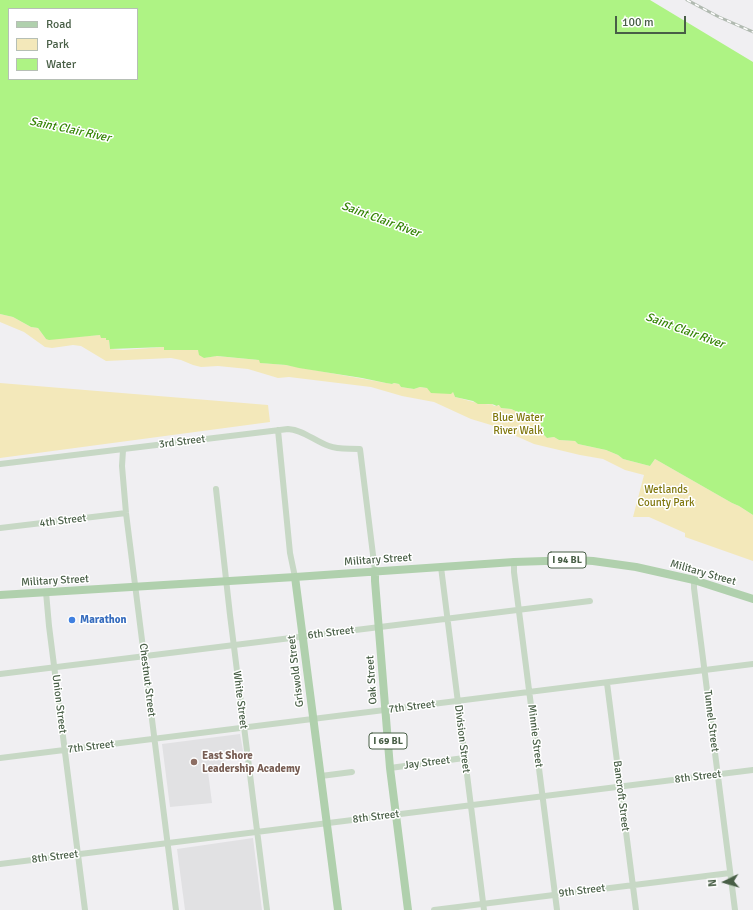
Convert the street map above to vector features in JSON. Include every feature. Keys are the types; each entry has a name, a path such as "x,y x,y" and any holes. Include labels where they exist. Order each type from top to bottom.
{"main road":[{"name":"Military Street","path":"0,595 514,562 594,561 636,567 694,580 753,599"},
{"name":"Oak Street","path":"375,571 378,627 390,768 408,910"},
{"name":"Griswold Street","path":"295,577 338,910"}],"street":[{"name":"3rd Street","path":"0,464 278,430 296,430 328,446 336,448 360,449"},
{"name":"Griswold Street","path":"278,430 290,553 295,577"},
{"name":"Oak Street","path":"360,449 375,571"},
{"name":"Chestnut Street","path":"123,450 122,466 126,513 176,910"},
{"name":"White Street","path":"216,489 267,910"},
{"name":"4th Street","path":"0,528 126,513"},
{"name":"Minnie Street","path":"514,562 518,609 557,910"},
{"name":"Division Street","path":"441,567 484,907"},
{"name":"Tunnel Street","path":"694,580 734,910"},
{"name":"Union Street","path":"46,592 54,668 85,910"},
{"name":"6th Street","path":"0,674 590,601"},
{"name":"7th Street","path":"0,758 753,664"},
{"name":"Bancroft Street","path":"607,683 636,910"},
{"name":"Jay Street","path":"390,768 464,758"},
{"name":"8th Street","path":"0,864 753,770"},
{"path":"321,776 352,772"},
{"name":"9th Street","path":"434,910 484,907 555,895 730,873"}],"shaded area":[{"name":"East Shore Leadership Academy","path":"240,734 243,751 223,754 225,771 208,772 212,803 170,807 162,744"},
{"path":"253,838 262,910 185,910 177,849"}],"green space":[{"path":"0,314 13,317 31,327 38,328 46,339 100,335 109,340 110,349 123,350 164,347 164,350 198,350 204,358 216,356 259,360 261,363 286,365 392,384 394,383 399,384 401,387 414,389 420,387 453,392 455,397 478,403 492,404 494,406 500,405 501,408 511,409 518,412 522,411 527,414 528,418 542,420 540,435 544,435 547,438 554,437 559,440 575,441 578,444 606,450 623,459 650,466 655,459 753,515 753,561 685,537 685,533 649,517 633,517 644,475 625,470 603,459 534,444 491,425 471,419 434,402 402,396 371,387 289,377 278,378 248,369 218,366 201,367 171,358 106,361 81,346 73,345 52,348 45,347 24,332 0,322"},
{"path":"0,383 268,405 270,422 0,458"}],"water":[{"name":"Saint Clair River","path":"0,0 650,0 753,62 753,515 655,459 650,466 623,459 606,450 578,444 575,441 559,440 554,437 547,438 544,435 540,435 541,419 528,418 527,414 511,409 501,408 499,405 478,404 473,401 455,397 453,392 451,394 431,393 427,388 420,387 414,389 401,387 399,384 394,383 386,383 286,365 260,363 259,360 217,356 204,358 199,355 198,350 164,350 164,347 110,349 109,340 106,340 106,338 101,338 100,335 49,340 46,339 38,328 31,327 13,317 0,314"}],"railway":[{"path":"687,0 719,17 753,32"}],"place":[{"name":"Marathon","path":"72,620"},
{"name":"East Shore Leadership Academy","path":"194,762"}],"park label":[{"name":"Blue Water River Walk","path":"518,424"},
{"name":"Wetlands County Park","path":"666,496"}]}
